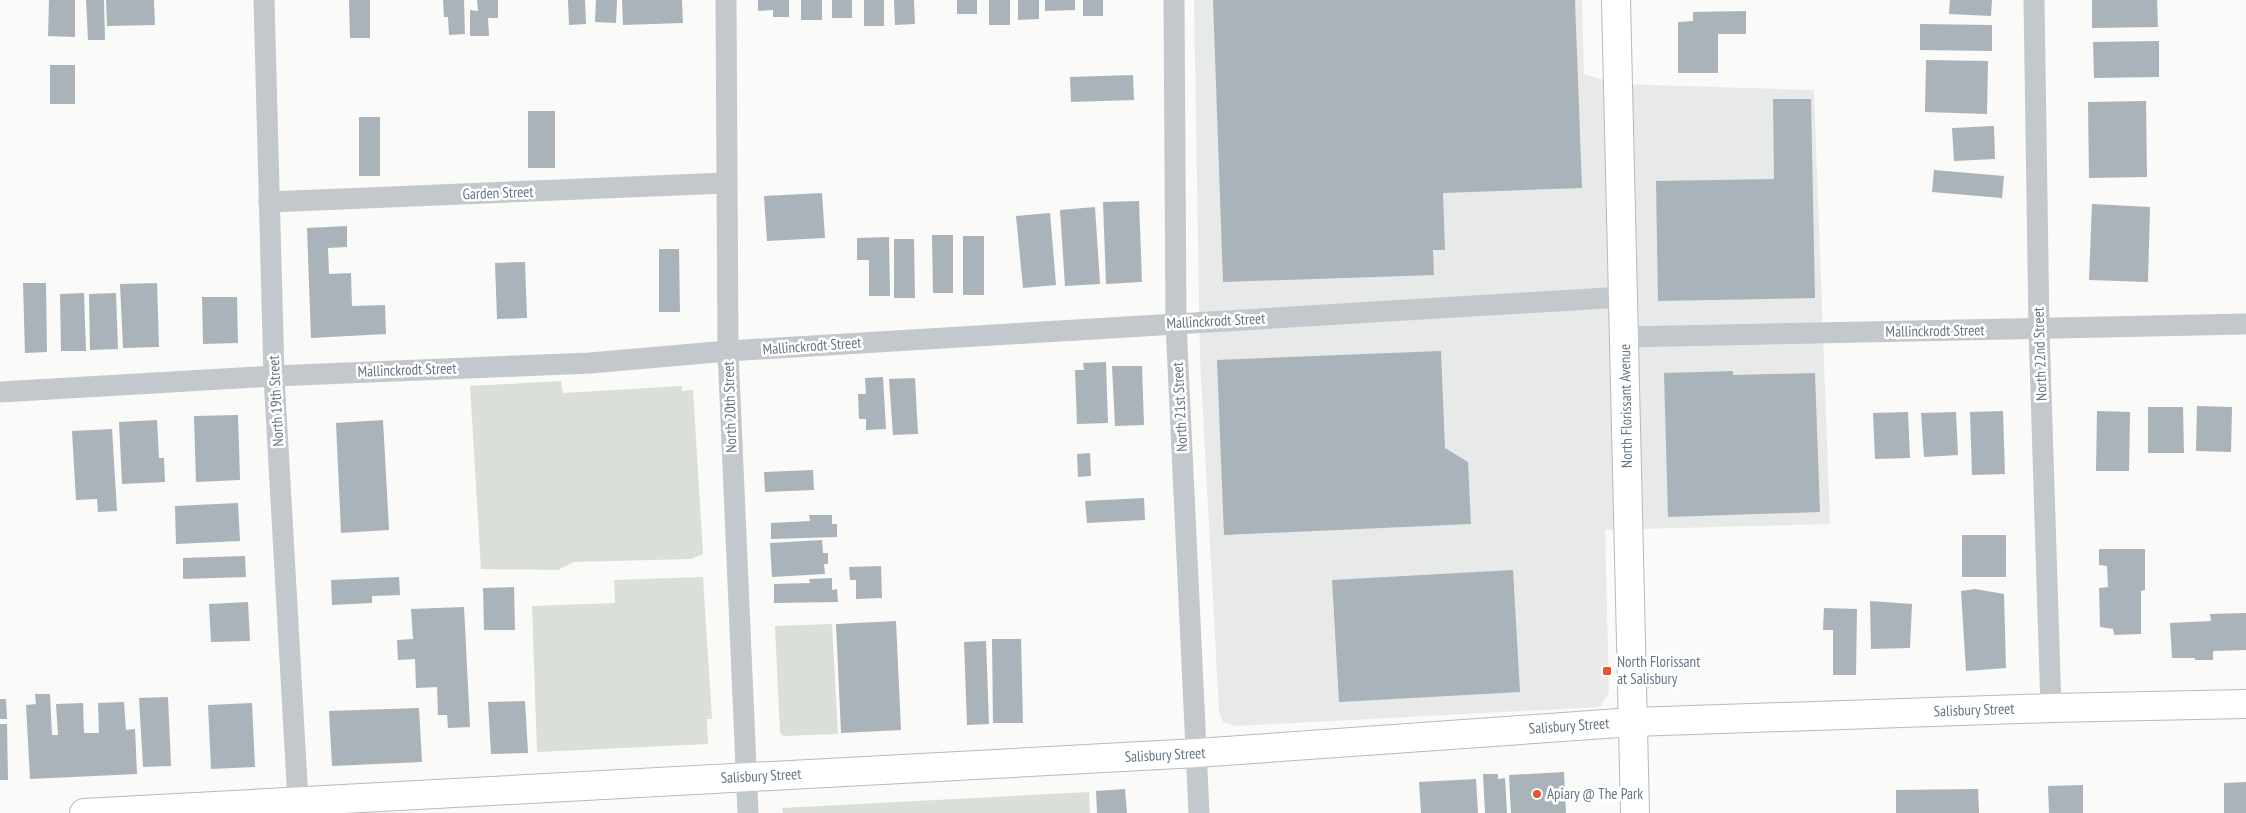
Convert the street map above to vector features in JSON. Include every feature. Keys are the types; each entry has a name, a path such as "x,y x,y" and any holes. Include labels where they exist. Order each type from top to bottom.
{"main road":[{"name":"North Florissant Avenue","path":"1616,0 1635,813"},
{"name":"Salisbury Street","path":"84,813 1197,753 1633,722 2051,708 2246,704"}],"street":[{"name":"North 19th Street","path":"264,0 274,376 298,802"},
{"name":"North 20th Street","path":"726,0 728,351 748,813"},
{"name":"North 21st Street","path":"1174,0 1176,323 1199,813"},
{"name":"North 22nd Street","path":"2034,0 2039,329 2051,708"},
{"name":"Garden Street","path":"269,202 726,183"},
{"name":"Mallinckrodt Street","path":"0,392 274,376 590,363 728,351 1623,297"},
{"name":"Mallinckrodt Street","path":"1624,337 2246,324"}],"shaded area":[{"path":"1194,0 1582,0 1584,74 1618,84 1814,90 1830,524 1605,530 1609,693 1600,707 1236,726 1223,722 1219,711 1200,358"},
{"path":"561,381 563,393 682,386 682,391 693,390 703,554 691,559 574,562 558,570 481,569 470,386"},
{"path":"703,577 712,719 707,719 708,744 537,752 532,606 615,603 614,580"},
{"path":"832,624 838,734 783,736 780,732 775,626"},
{"path":"1089,792 1090,813 783,813 782,808"}],"building":[{"path":"49,0 75,0 75,37 48,36"},
{"path":"86,0 104,0 105,40 88,40"},
{"path":"106,0 154,0 155,25 107,26"},
{"path":"349,0 370,0 370,38 350,38"},
{"path":"443,0 464,0 465,34 449,35 448,17 444,17"},
{"path":"477,0 498,0 498,18 488,18 489,36 470,36 470,10 478,11"},
{"path":"568,0 585,0 586,24 569,25"},
{"path":"596,0 617,0 616,23 595,22"},
{"path":"622,0 682,0 683,23 623,25"},
{"path":"758,0 789,0 789,17 773,17 773,10 758,11"},
{"path":"801,0 822,0 822,20 801,20"},
{"path":"832,0 852,0 852,18 832,18"},
{"path":"864,0 884,0 884,26 864,26"},
{"path":"894,0 914,0 915,24 895,25"},
{"path":"957,0 977,0 977,14 957,14"},
{"path":"989,0 1010,0 1010,25 989,25"},
{"path":"1018,0 1039,0 1039,19 1018,20"},
{"path":"1045,0 1075,0 1075,10 1045,11"},
{"path":"1083,0 1103,0 1103,16 1083,16"},
{"path":"1213,0 1575,0 1582,188 1443,193 1445,250 1433,250 1434,275 1223,282"},
{"path":"1950,0 1992,0 1991,16 1949,14"},
{"path":"2092,0 2157,0 2158,27 2092,28"},
{"path":"1746,11 1746,34 1718,34 1718,73 1678,73 1678,22 1693,21 1693,12"},
{"path":"1920,24 1992,25 1992,51 1920,50"},
{"path":"2159,41 2159,77 2094,78 2093,42"},
{"path":"1926,60 1988,61 1987,114 1925,112"},
{"path":"50,65 75,65 75,104 50,104"},
{"path":"1133,75 1134,100 1071,102 1070,77"},
{"path":"1773,99 1811,99 1815,298 1658,301 1656,181 1774,179"},
{"path":"2146,101 2147,177 2089,178 2088,102"},
{"path":"528,111 555,111 555,168 528,168"},
{"path":"359,117 380,117 380,176 359,176"},
{"path":"1994,126 1995,159 1954,161 1952,128"},
{"path":"1934,170 2004,176 2002,198 1932,192"},
{"path":"822,193 825,238 767,241 764,196"},
{"path":"1139,201 1142,282 1106,284 1103,202"},
{"path":"2092,204 2150,207 2148,282 2089,280"},
{"path":"1095,207 1100,284 1065,286 1060,210"},
{"path":"1050,213 1056,285 1023,288 1016,216"},
{"path":"347,226 347,247 328,248 329,274 351,273 352,306 385,305 386,334 311,338 307,228"},
{"path":"932,235 953,235 953,293 933,293"},
{"path":"963,236 984,236 984,295 963,295"},
{"path":"889,237 890,296 869,296 869,260 857,260 857,238"},
{"path":"894,239 914,239 915,298 894,298"},
{"path":"659,249 679,249 680,312 659,312"},
{"path":"525,262 527,318 497,319 495,263"},
{"path":"23,283 46,283 47,352 25,353"},
{"path":"157,283 159,347 123,348 120,284"},
{"path":"84,293 86,351 61,351 60,294"},
{"path":"116,293 118,349 90,350 89,294"},
{"path":"202,297 237,297 238,343 203,344"},
{"path":"1441,351 1445,448 1468,462 1471,524 1224,535 1217,360"},
{"path":"1106,362 1108,423 1077,424 1075,370 1084,370 1083,363"},
{"path":"1112,366 1142,366 1144,425 1115,426"},
{"path":"1733,371 1733,375 1815,373 1820,512 1668,517 1664,373"},
{"path":"883,377 886,429 866,430 866,419 859,419 858,394 866,394 865,378"},
{"path":"915,378 918,434 893,435 889,379"},
{"path":"2197,406 2232,407 2231,452 2196,451"},
{"path":"2148,407 2183,407 2184,453 2148,453"},
{"path":"2003,411 2005,474 1972,475 1970,412"},
{"path":"2097,411 2130,412 2129,471 2096,471"},
{"path":"1908,412 1910,458 1875,459 1873,413"},
{"path":"1956,412 1958,455 1924,457 1921,413"},
{"path":"238,415 240,480 196,482 194,416"},
{"path":"157,420 159,458 164,458 165,482 122,484 119,422"},
{"path":"383,420 389,530 341,533 336,423"},
{"path":"112,429 117,511 98,512 97,499 76,500 72,431"},
{"path":"1090,453 1091,476 1078,477 1077,454"},
{"path":"813,470 814,490 765,492 764,472"},
{"path":"1144,498 1145,520 1087,523 1085,501"},
{"path":"238,503 240,541 176,544 175,506"},
{"path":"809,515 832,515 832,524 837,524 837,537 771,539 771,523 810,521"},
{"path":"1962,535 2006,535 2006,577 1962,577"},
{"path":"822,540 823,553 828,553 828,564 824,564 825,574 772,577 770,543"},
{"path":"2099,549 2145,549 2145,590 2141,591 2141,634 2114,635 2113,629 2100,627 2099,588 2108,587 2107,566 2099,565"},
{"path":"245,556 246,577 183,579 183,558"},
{"path":"881,566 882,598 856,599 856,580 850,580 849,567"},
{"path":"1513,570 1520,692 1339,702 1332,580"},
{"path":"399,577 400,595 372,596 372,603 332,605 331,580"},
{"path":"832,578 832,590 837,589 838,602 774,603 774,584 810,583 809,579"},
{"path":"514,587 515,630 484,630 483,588"},
{"path":"1975,589 2004,594 2006,668 1966,671 1961,591"},
{"path":"1870,601 1912,604 1910,648 1871,649"},
{"path":"248,602 250,641 211,642 209,604"},
{"path":"464,607 470,727 448,728 447,715 438,715 437,687 416,688 415,659 398,660 397,640 413,639 411,609"},
{"path":"1824,608 1857,609 1856,675 1833,675 1833,630 1823,630"},
{"path":"2246,613 2246,650 2213,651 2213,660 2172,658 2170,623 2211,621 2210,614"},
{"path":"896,621 901,730 841,733 836,624"},
{"path":"992,639 1021,639 1023,723 993,723"},
{"path":"986,641 989,724 967,725 964,642"},
{"path":"35,694 50,694 52,735 58,735 56,704 83,703 84,733 99,733 98,703 124,702 126,730 135,729 137,774 30,779 26,705 36,704"},
{"path":"168,697 171,766 143,767 139,698"},
{"path":"0,699 6,699 7,719 0,719"},
{"path":"525,701 528,753 491,754 488,702"},
{"path":"252,703 255,767 211,769 208,705"},
{"path":"419,708 422,762 332,766 329,711"},
{"path":"0,724 7,724 8,780 0,780"},
{"name":"Apiary @ The Park","path":"1564,772 1566,813 1511,813 1509,775"},
{"path":"1483,774 1498,774 1498,779 1505,778 1507,813 1485,813"},
{"path":"1476,779 1478,813 1421,813 1419,782"},
{"path":"2246,782 2246,813 2224,813 2224,783"},
{"path":"2083,785 2083,813 2049,813 2048,786"},
{"path":"1125,789 1127,813 1097,813 1096,791"},
{"path":"1978,789 1979,813 1896,813 1896,790"}],"place":[{"name":"North Florissant at Salisbury","path":"1607,671"},
{"name":"Apiary @ The Park","path":"1537,794"}]}
